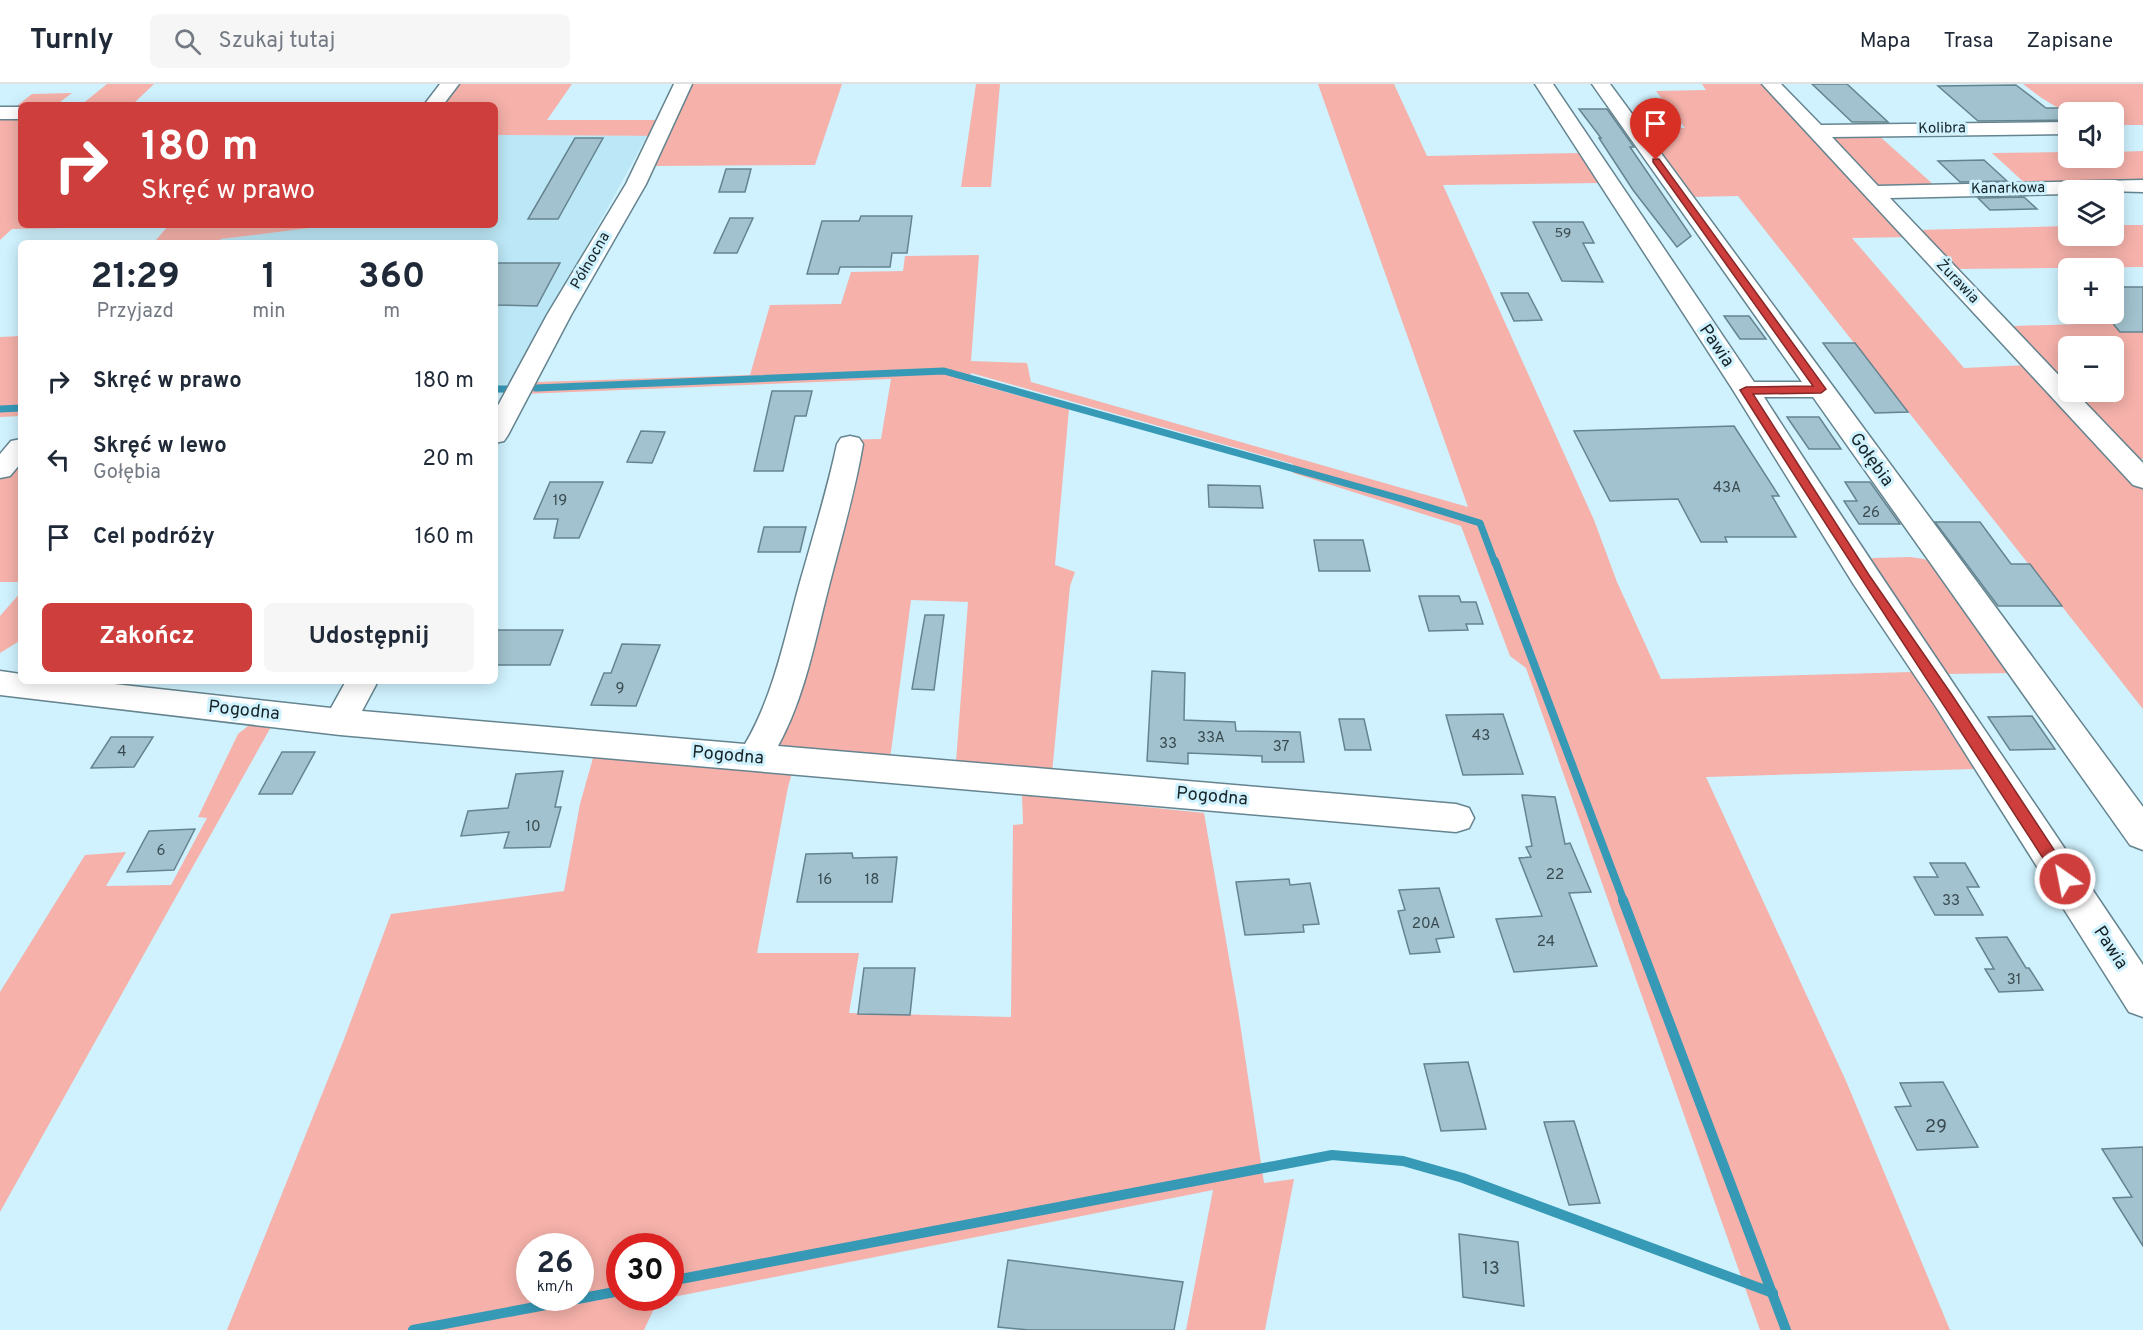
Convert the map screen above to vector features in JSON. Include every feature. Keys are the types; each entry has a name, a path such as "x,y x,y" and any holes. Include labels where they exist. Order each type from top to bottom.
{"street":[{"path":"436,102 450,84"},
{"name":"Północna","path":"498,429 559,315 636,184 683,84"},
{"name":"Pawia","path":"1544,84 1746,390 1859,570 1947,698 2143,999"},
{"name":"Gołębia","path":"1601,84 2143,835"},
{"name":"Żurawia","path":"1771,84 2143,479"},
{"path":"0,113 18,113"},
{"name":"Kolibra","path":"1816,131 2058,128"},
{"name":"Kanarkowa","path":"1872,192 2143,186"},
{"path":"1746,390 1821,389"},
{"path":"754,758 769,734 801,636 845,472 850,444"},
{"path":"0,470 18,450"},
{"name":"Pogodna","path":"0,683 340,722 1456,818"},
{"path":"340,722 360,684"}],"shaded area":[{"path":"107,84 154,84 135,102 85,102"},
{"path":"458,84 572,84 547,120 673,120 692,84 842,84 815,165 654,166 667,136 498,135 498,102 443,102"},
{"path":"976,84 1000,84 991,187 961,187"},
{"path":"1318,84 1394,84 1427,156 1581,153 1599,183 1443,185 1594,520 1617,582 1661,679 1912,672 1974,769 1706,777 1846,1081 1950,1330 1760,1330 1526,668 1510,656 1461,526 1293,473 1293,464 971,373 969,382 1069,409 1055,565 1075,572 1070,586 1052,773 956,762 968,602 911,600 890,759 798,752 788,787 757,953 859,953 849,1013 1011,1017 1013,825 1023,824 1022,794 1204,813 1238,1010 1264,1183 1294,1179 1265,1330 1186,1330 1213,1190 684,1295 684,1233 606,1233 606,1311 653,1311 644,1330 227,1330 343,1042 391,914 564,891 580,804 593,758 745,766 786,633 838,440 881,439 891,379 523,394 532,384 539,382 750,375 770,305 841,304 851,272 903,271 905,256 979,255 971,361 1027,363 1031,382 1468,507"},
{"path":"1702,84 1765,84 1911,237 1852,238 1964,368 2028,365 2058,398 2058,402 2062,402 2143,490 2143,709 1738,196 1690,197 1639,128 1685,128 1656,91 1706,90"},
{"path":"2023,84 2143,84 2143,125 2124,125 2124,102 2058,102 2058,108"},
{"path":"72,93 60,102 22,102 32,94"},
{"path":"18,114 18,228 64,228 12,229 0,240 0,117"},
{"path":"1826,133 1876,133 1936,187 1878,187"},
{"path":"498,135 647,136 506,393 498,394 498,240 220,239 309,228 498,228"},
{"path":"2143,151 2143,184 2124,184 2124,180 2058,180 2058,186 2029,187 1992,153 2058,152 2058,168 2124,168 2124,152"},
{"path":"2124,225 2143,225 2143,267 2124,267 2124,258 2058,258 2058,268 1951,269 1918,230 2058,226 2058,246 2124,246"},
{"path":"166,228 309,228 220,240 156,240"},
{"path":"2143,322 2143,459 2137,459 2080,402 2124,402 2124,336 2058,336 2058,378 2013,326"},
{"path":"18,336 18,416 0,417 0,337"},
{"path":"18,463 18,582 0,582 0,480"},
{"path":"1873,558 1924,559 1933,564 2015,673 1944,674 1867,562"},
{"path":"18,595 18,642 0,653 0,616"},
{"path":"253,722 272,725 0,1212 0,992 85,855 126,852 106,886 171,885 207,818 198,817 238,734"}],"building":[{"path":"1812,84 1847,84 1888,122 1852,122"},
{"path":"2016,85 2046,108 2058,108 2058,120 1978,121 1938,86"},
{"path":"1579,109 1607,109 1691,236 1677,247 1633,190 1599,138 1601,138"},
{"path":"575,138 603,138 558,219 528,219"},
{"path":"1984,160 2007,181 1960,182 1938,161"},
{"path":"726,169 751,169 745,192 719,192"},
{"path":"2024,197 2037,209 1990,210 1978,198"},
{"path":"861,216 912,216 907,253 892,253 890,267 840,267 838,274 807,274 822,221 859,221"},
{"path":"730,218 753,218 737,253 714,253"},
{"path":"1533,222 1583,222 1594,243 1583,243 1603,282 1562,281"},
{"path":"498,263 560,263 537,306 498,305"},
{"path":"2124,287 2143,287 2143,332 2120,332 2114,325 2124,324"},
{"path":"1501,293 1528,293 1542,320 1514,321"},
{"path":"1724,316 1749,316 1766,339 1740,339"},
{"path":"1823,343 1855,343 1908,412 1875,413"},
{"path":"772,391 812,391 806,416 795,416 783,471 754,471"},
{"path":"1787,417 1819,417 1841,449 1809,449"},
{"path":"1734,426 1779,496 1772,496 1796,537 1725,537 1727,542 1701,542 1678,499 1610,501 1574,431"},
{"path":"641,431 665,432 652,463 627,462"},
{"path":"550,482 603,482 579,538 554,538 558,519 534,519"},
{"path":"1845,482 1870,482 1900,524 1859,524 1844,501 1857,501"},
{"path":"1208,485 1260,486 1263,508 1209,507"},
{"path":"1935,522 1980,522 2011,564 2030,564 2062,606 1998,606"},
{"path":"764,527 806,527 800,552 758,552"},
{"path":"1314,540 1363,540 1370,571 1319,571"},
{"path":"1419,596 1459,596 1461,602 1476,602 1483,624 1466,624 1468,630 1429,631"},
{"path":"925,615 944,615 934,690 912,689"},
{"path":"498,630 563,630 550,665 498,665"},
{"path":"622,644 660,645 636,706 591,705 604,673 611,673"},
{"path":"1152,671 1185,673 1184,720 1235,722 1236,731 1300,732 1304,762 1262,762 1262,756 1188,753 1188,764 1147,761"},
{"path":"1503,714 1523,774 1463,775 1446,715"},
{"path":"2032,716 2055,749 2010,750 1988,717"},
{"path":"1339,719 1364,719 1371,750 1345,750"},
{"path":"111,737 153,737 134,767 91,768"},
{"path":"282,752 315,752 292,794 259,794"},
{"path":"563,771 555,807 561,807 550,847 504,848 509,832 461,836 468,811 508,808 516,774"},
{"path":"1522,795 1555,797 1565,844 1570,843 1591,892 1569,893 1597,966 1514,972 1496,919 1542,916 1519,858 1531,857 1526,847 1532,846"},
{"path":"195,829 174,870 127,872 149,831"},
{"path":"852,853 853,858 897,857 892,902 797,902 806,854"},
{"path":"1930,863 1965,863 1979,887 1967,887 1983,915 1935,915 1914,877 1938,877"},
{"path":"1289,879 1290,885 1310,883 1319,924 1303,925 1304,932 1245,935 1236,882"},
{"path":"1439,888 1454,937 1436,939 1440,952 1410,954 1398,911 1405,910 1399,890"},
{"path":"2007,937 2043,990 1999,992 1985,969 1994,969 1976,938"},
{"path":"864,968 915,968 910,1015 858,1014"},
{"path":"1468,1062 1486,1129 1441,1131 1424,1064"},
{"path":"1943,1082 1978,1147 1917,1150 1895,1107 1911,1106 1900,1083"},
{"path":"1574,1121 1600,1203 1569,1205 1544,1122"},
{"path":"2143,1147 2143,1246 2113,1198 2132,1197 2102,1149"},
{"path":"1459,1234 1518,1242 1524,1306 1463,1297"},
{"path":"1008,1260 1183,1282 1174,1330 1029,1330 998,1327"}],"waterway":[{"path":"536,388 944,371 1402,499 1480,523 1495,563"},
{"path":"498,389 508,389"},
{"path":"0,409 18,408"},
{"path":"1495,561 1624,902"},
{"path":"1623,900 1772,1293"},
{"path":"684,1278 1332,1155 1403,1161 1463,1178 1772,1293"},
{"path":"1772,1293 1786,1330"},
{"path":"413,1330 606,1294"}],"route":[{"path":"1656,160 1821,389 1746,390 1865,578 1947,698 2065,879"}]}
